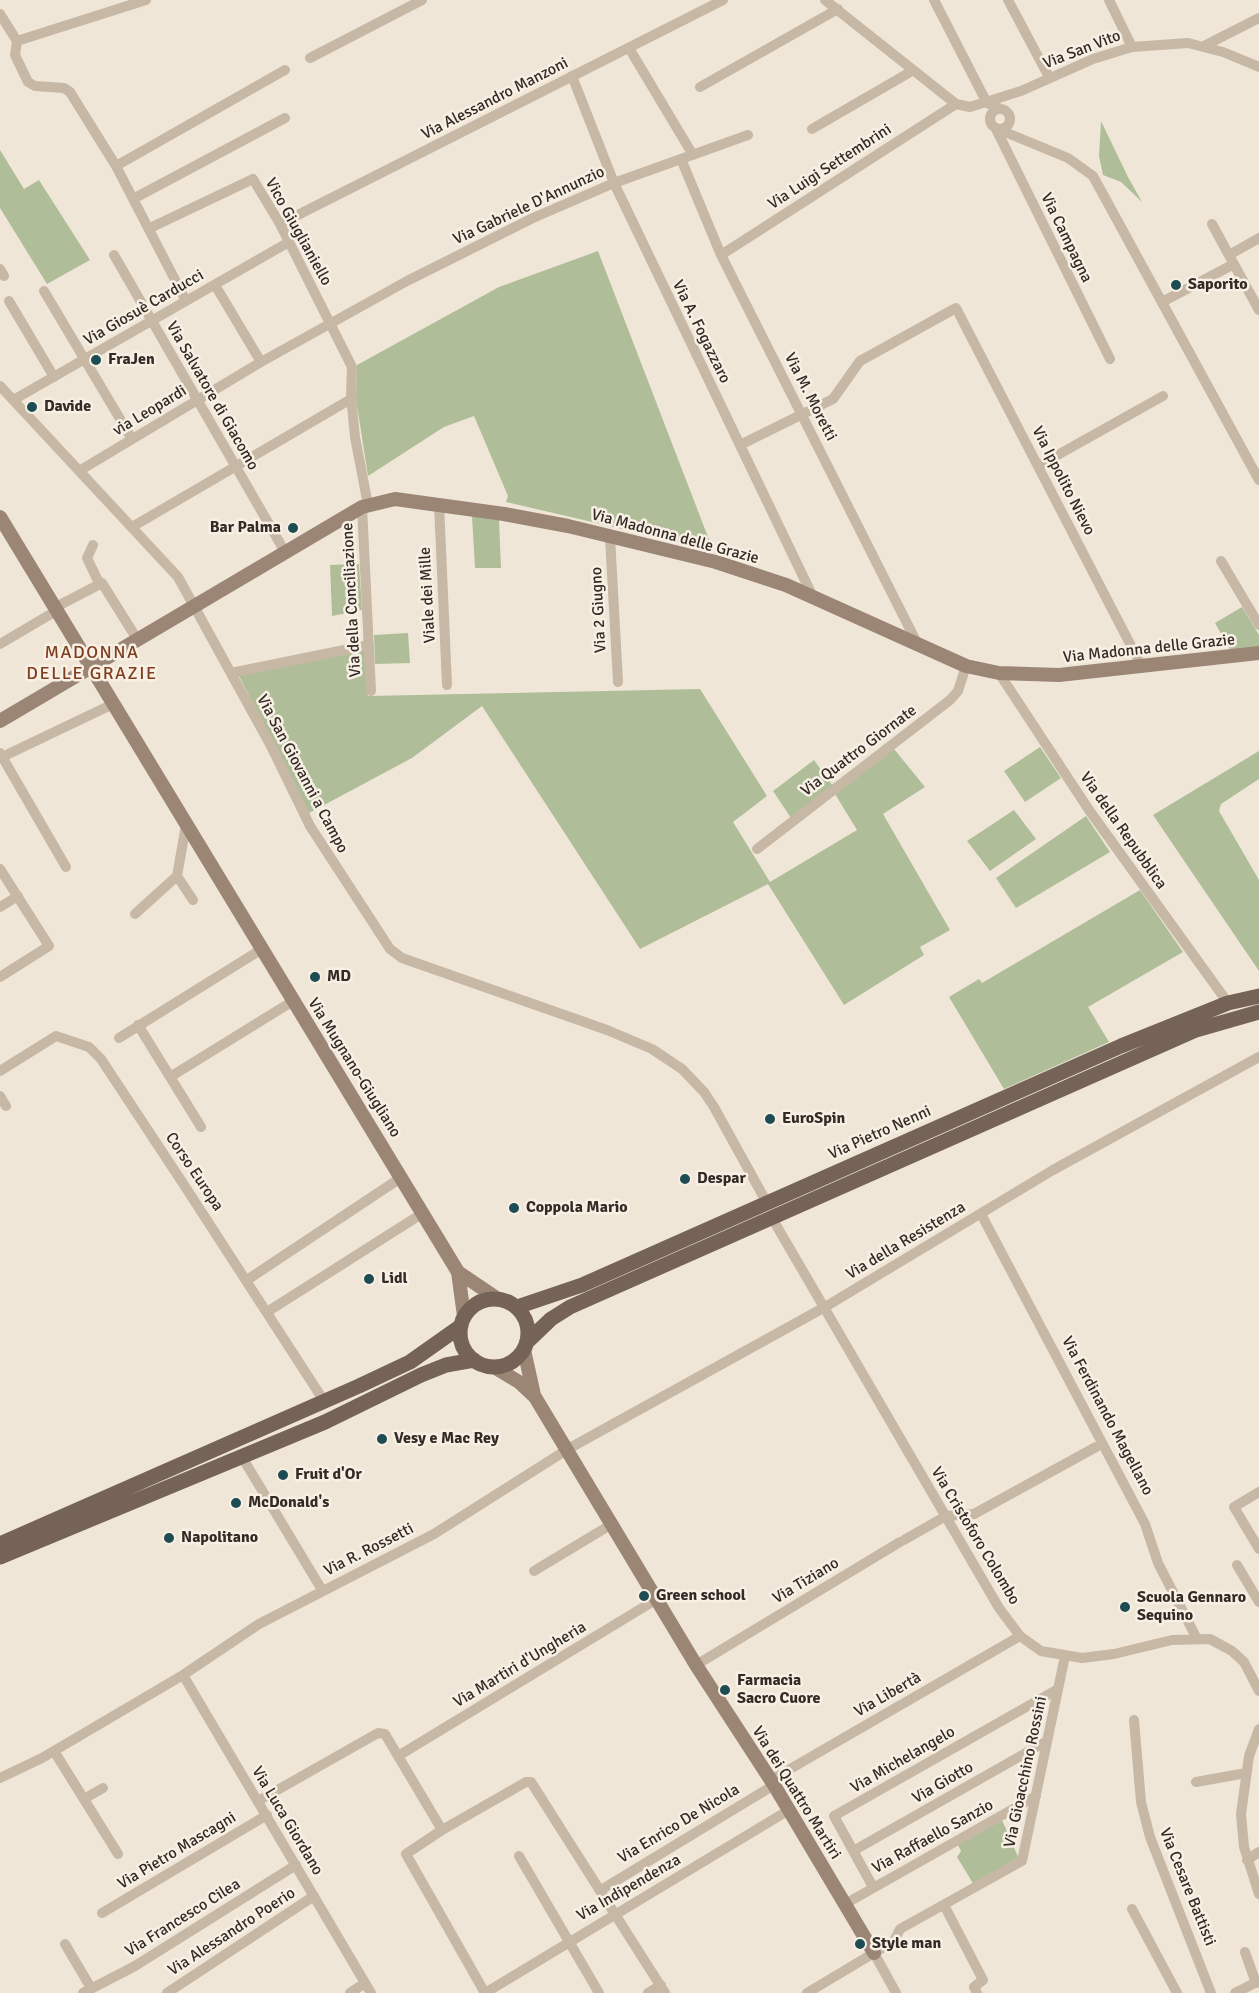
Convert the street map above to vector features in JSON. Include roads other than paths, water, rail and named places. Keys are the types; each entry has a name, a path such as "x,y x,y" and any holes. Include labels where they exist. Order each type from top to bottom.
{"main road":[{"name":"Via Pietro Nenni","path":"517,1307 582,1285 1121,1046 1228,1004 1259,996"},
{"path":"0,1557 325,1422 446,1365 468,1359 494,1367 511,1363 551,1319 570,1307 1196,1030 1259,1012"},
{"path":"0,1544 410,1362 463,1321 479,1302 498,1299 517,1307 527,1322 526,1346"},
{"path":"463,1321 462,1345 474,1360"}],"street":[{"path":"0,41 15,39 146,0"},
{"path":"310,58 422,0"},
{"name":"Via Alessandro Manzoni","path":"280,224 723,0"},
{"path":"825,0 956,104 998,114"},
{"path":"934,0 998,114 1019,137 1068,158 1093,176 1259,480"},
{"path":"1008,0 1050,77"},
{"path":"1109,0 1132,47"},
{"path":"700,87 838,9"},
{"path":"0,14 15,39 15,55 28,82 35,86 54,86 70,92 116,166 150,228 150,236 186,301"},
{"path":"1204,46 1259,18"},
{"name":"Via San Vito","path":"998,114 1021,92 1050,77 1107,54 1132,47 1175,42 1204,46 1259,67"},
{"path":"630,48 693,155"},
{"path":"116,166 285,70"},
{"path":"812,129 912,71"},
{"name":"Via A. Fogazzaro","path":"572,76 614,183 813,597"},
{"name":"Via Luigi Settembrini","path":"721,255 956,104"},
{"path":"970,107 998,114"},
{"name":"Via Campagna","path":"998,114 1110,359"},
{"path":"133,199 285,118"},
{"name":"Via Gabriele D'Annunzio","path":"331,324 407,281 532,218 614,183 748,135"},
{"name":"Via M. Moretti","path":"681,159 721,255 918,645"},
{"name":"Vico Giuglianiello","path":"150,228 253,179 280,224 352,367 351,399 365,506"},
{"path":"1212,224 1259,310"},
{"path":"1162,302 1231,259 1259,238"},
{"name":"Via Giosuè Carducci","path":"15,399 289,242"},
{"name":"Via Salvatore di Giacomo","path":"114,255 285,552"},
{"path":"215,285 261,362"},
{"path":"44,291 132,439"},
{"path":"9,302 54,377"},
{"name":"Via Ippolito Nievo","path":"803,416 833,399 860,362 956,308 1142,667"},
{"name":"via Leopardi","path":"79,471 261,362 331,324"},
{"name":"Via San Giovanni a Campo","path":"0,386 15,399 178,577 271,746 310,826 390,949 402,958 607,1030 652,1049 682,1069 704,1092 714,1107 767,1203"},
{"path":"1038,466 1163,396"},
{"path":"132,527 351,399"},
{"path":"740,446 803,416"},
{"name":"Via Madonna delle Grazie","path":"89,667 365,506 395,499 504,513 716,562 813,597 966,666 999,673 1059,675 1259,653"},
{"name":"Viale dei Mille","path":"439,504 447,685"},
{"name":"Via della Conciliazione","path":"365,506 371,691"},
{"name":"Via Mugnano-Giugliano","path":"0,518 458,1272 463,1321"},
{"name":"Via 2 Giugno","path":"610,537 618,682"},
{"path":"93,545 87,558 99,583 105,585 136,639"},
{"path":"1221,561 1259,625"},
{"path":"0,644 99,583"},
{"path":"231,674 369,645"},
{"name":"Via Quattro Giornate","path":"757,849 950,700 958,691 966,666"},
{"path":"0,721 89,667"},
{"name":"Via della Repubblica","path":"999,673 1089,810 1228,1004"},
{"path":"66,867 1,756 112,704"},
{"path":"135,914 177,876 185,823"},
{"path":"0,869 49,946 0,977"},
{"path":"177,876 193,900"},
{"path":"0,907 18,896"},
{"path":"119,1038 262,949"},
{"path":"170,1077 293,1001"},
{"path":"138,1025 201,1127"},
{"name":"Corso Europa","path":"0,1071 56,1036 89,1047 102,1061 324,1401"},
{"name":"Via della Resistenza","path":"568,1449 825,1307 1053,1170 1259,1057"},
{"path":"0,1096 6,1106"},
{"path":"247,1280 402,1177"},
{"path":"267,1312 423,1213"},
{"name":"Via Ferdinando Magellano","path":"981,1214 1145,1524 1158,1563 1196,1637"},
{"name":"Via Cristoforo Colombo","path":"772,1218 999,1608 1020,1636 1041,1651 1065,1656 1092,1657 1196,1637 1210,1639 1232,1651 1244,1662 1258,1690"},
{"name":"Via Mugnano-Giugliano","path":"458,1272 498,1299"},
{"name":"Via dei Quattro Martiri","path":"526,1346 535,1397"},
{"name":"Via dei Quattro Martiri","path":"494,1367 519,1382 535,1397 696,1665 789,1810 896,1993"},
{"path":"945,1516 974,1514 1096,1447"},
{"name":"Via R. Rossetti","path":"0,1778 54,1751 183,1675 259,1624 434,1534 568,1449"},
{"path":"242,1456 322,1590"},
{"path":"1259,1492 1234,1506 1259,1549"},
{"name":"Via Tiziano","path":"696,1665 945,1516"},
{"path":"534,1571 612,1524"},
{"path":"1237,1565 1259,1602"},
{"name":"Via Martiri d'Ungheria","path":"398,1756 657,1599"},
{"name":"Via Libertà","path":"772,1783 1020,1636"},
{"name":"Via Gioacchino Rossini","path":"807,1993 896,1940 900,1929 1022,1861 1065,1656"},
{"name":"Via Luca Giordano","path":"183,1675 368,1988 350,1993"},
{"name":"Via Michelangelo","path":"873,1887 834,1816 1058,1689"},
{"name":"Via Cesare Battisti","path":"1134,1720 1141,1802 1150,1837 1211,1993"},
{"path":"1259,1729 1246,1773 1240,1814 1247,1860 1259,1894"},
{"path":"258,1801 378,1732 385,1734 442,1830"},
{"name":"Via Giotto","path":"853,1851 1047,1741"},
{"path":"54,1751 118,1854"},
{"path":"1196,1782 1246,1773"},
{"path":"485,1993 406,1855 408,1851 442,1830 530,1782 663,1989 648,1993"},
{"name":"Via Enrico De Nicola","path":"601,1890 772,1783"},
{"path":"84,1799 103,1788"},
{"name":"Via Raffaello Sanzio","path":"845,1904 1036,1796"},
{"name":"Via Indipendenza","path":"485,1993 789,1810"},
{"name":"Via Pietro Mascagni","path":"102,1913 267,1815"},
{"path":"1247,1860 1259,1852"},
{"path":"519,1856 599,1993"},
{"name":"Via Francesco Cilea","path":"87,1991 135,1966 296,1865"},
{"name":"Via Alessandro Poerio","path":"167,1993 314,1896"},
{"path":"944,1905 983,1981 974,1987 977,1993"},
{"path":"1131,1908 1177,1993"},
{"path":"65,1944 87,1991"},
{"path":"1235,1993 1257,1982 1245,1952"}],"place":[{"name":"Saporito","path":"1176,285"},
{"name":"FraJen","path":"96,360"},
{"name":"Davide","path":"32,407"},
{"name":"Bar Palma","path":"293,528"},
{"name":"MD","path":"315,977"},
{"name":"EuroSpin","path":"770,1119"},
{"name":"Despar","path":"685,1179"},
{"name":"Coppola Mario","path":"514,1208"},
{"name":"Lidl","path":"369,1279"},
{"name":"Vesy e Mac Rey","path":"382,1439"},
{"name":"Fruit d'Or","path":"283,1475"},
{"name":"McDonald's","path":"236,1503"},
{"name":"Napolitano","path":"169,1538"},
{"name":"Green school","path":"644,1596"},
{"name":"Scuola Gennaro Sequino","path":"1125,1607"},
{"name":"Farmacia Sacro Cuore","path":"725,1690"},
{"name":"Style man","path":"860,1944"}],"district":[{"name":"MADONNA DELLE GRAZIE","path":"92,663"}]}
